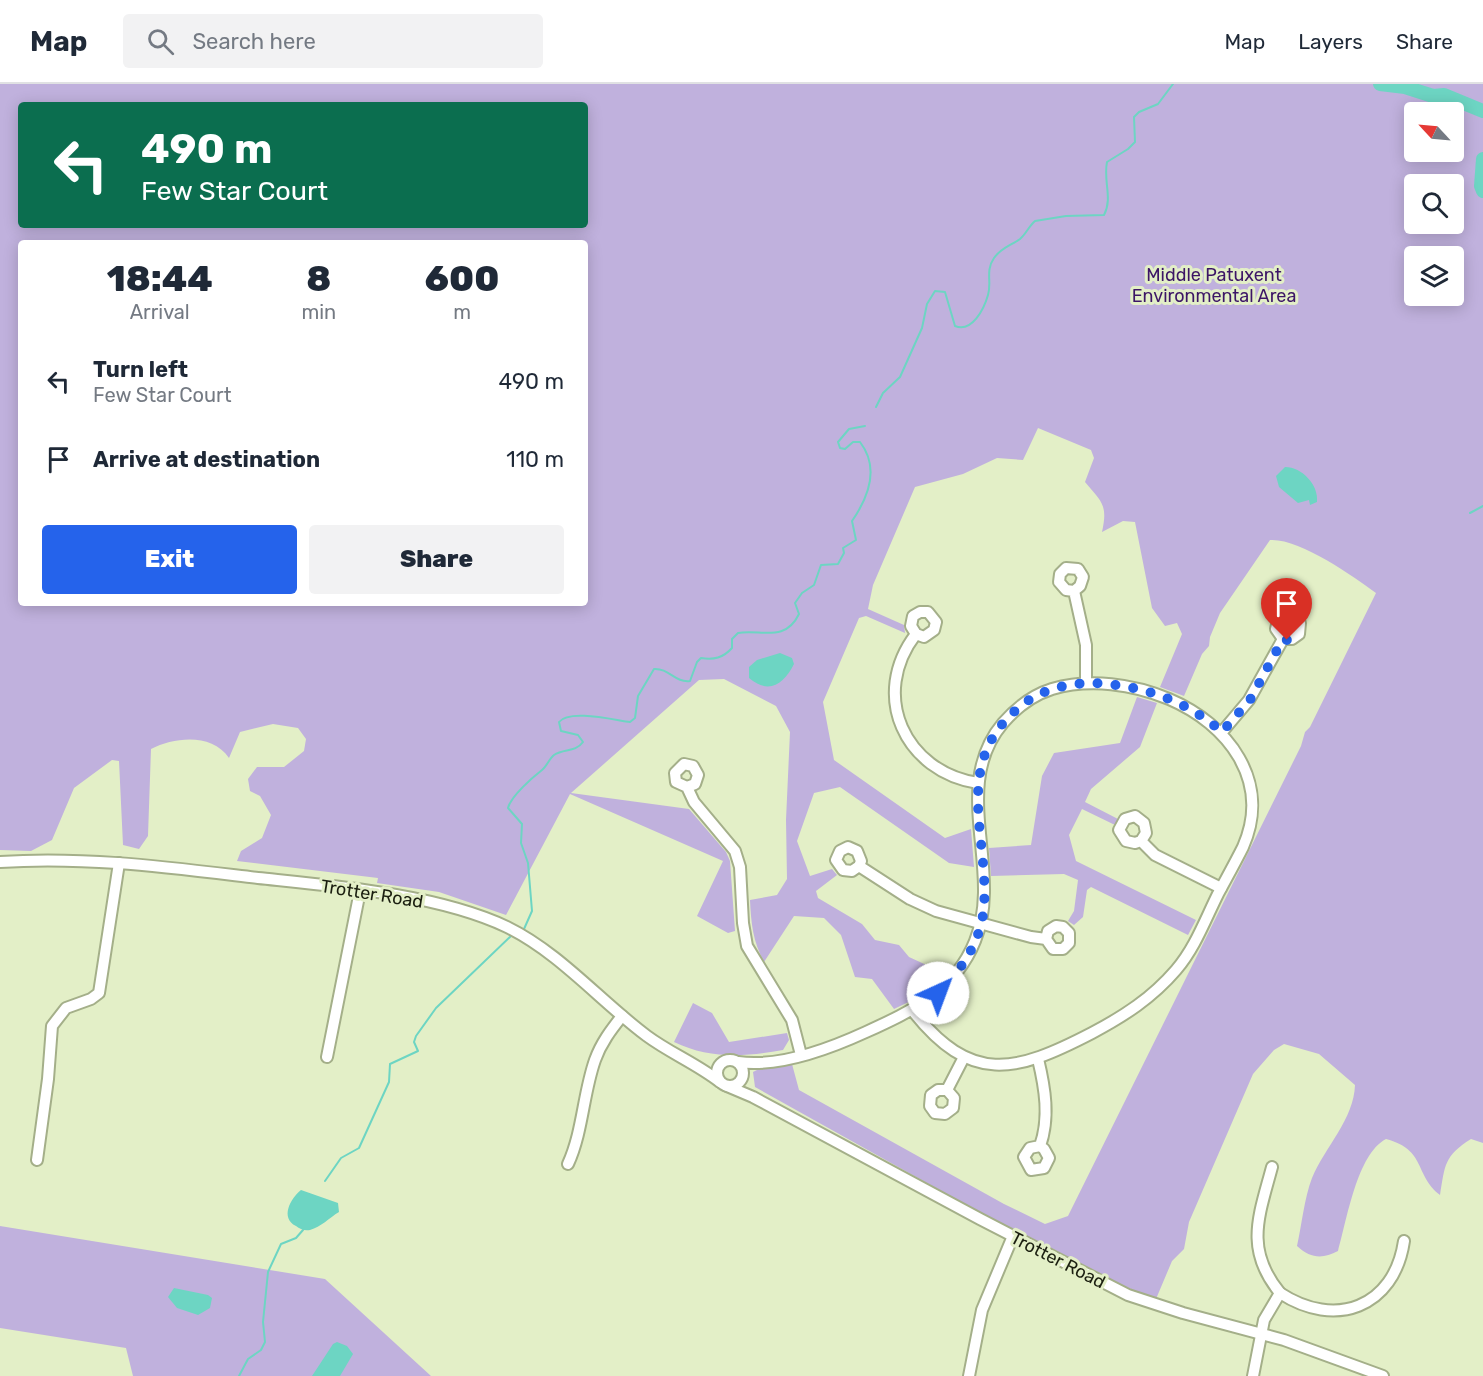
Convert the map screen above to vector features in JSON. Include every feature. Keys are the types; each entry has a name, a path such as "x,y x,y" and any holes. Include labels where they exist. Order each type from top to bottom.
{"street":[{"path":"1074,591 1086,645 1086,683"},
{"path":"916,634 901,661 895,687 897,713 902,727 917,753 928,763 951,777 978,783"},
{"path":"1222,732 1250,700 1283,639"},
{"path":"696,1066 730,1060 761,1063 801,1055 854,1038 912,1010 938,993 958,972 972,948 981,923 984,894 978,783 987,749 1010,715 1042,692 1086,683 1124,686 1157,694 1191,710 1222,732 1232,744 1245,769 1251,803 1243,847 1187,955 1162,986 1123,1016 1038,1059 996,1064 964,1056 938,1039 912,1010"},
{"path":"687,787 694,802 735,851 740,867 743,923 747,946 792,1020 801,1055"},
{"path":"1141,841 1155,855 1221,888"},
{"name":"Trotter Road","path":"0,862 54,860 119,863 360,891 449,907 505,927 552,957 648,1037 723,1084 753,1097 1013,1236 1146,1302 1261,1333 1343,1359 1383,1376"},
{"path":"37,1160 48,1080 52,1026 66,1008 91,999 99,993 119,863"},
{"path":"859,866 910,899 936,911 1046,939"},
{"path":"327,1057 360,891"},
{"path":"568,1164 576,1146 595,1060 606,1037 622,1016"},
{"path":"947,1090 964,1056"},
{"path":"1038,1059 1046,1104 1045,1125 1040,1146"},
{"path":"722,1062 717,1074 723,1084 737,1085 743,1076 761,1063"},
{"path":"738,1062 753,1097"},
{"path":"1272,1167 1258,1224 1256,1243 1263,1268 1280,1293 1299,1305 1321,1311 1354,1307 1374,1298 1389,1282 1399,1263 1404,1241"},
{"path":"969,1376 982,1310 1013,1236"},
{"path":"1253,1376 1267,1311 1280,1293"}],"green space":[{"name":"Middle Patuxent Environmental Area","path":"0,84 1483,84 1483,1143 1471,1139 1455,1151 1447,1162 1440,1195 1426,1179 1414,1156 1399,1144 1386,1139 1376,1147 1360,1173 1338,1251 1317,1256 1297,1246 1309,1186 1350,1110 1355,1085 1319,1054 1284,1044 1274,1050 1253,1074 1189,1222 1184,1249 1172,1261 1156,1299 1121,1285 995,1221 755,1087 753,1072 792,1064 799,1090 1004,1204 1045,1224 1068,1216 1301,746 1305,732 1310,727 1376,593 1310,551 1282,541 1270,540 1220,613 1210,637 1209,646 1202,654 1184,696 1160,687 1182,634 1177,623 1165,626 1152,608 1135,522 1123,521 1102,532 1104,510 1102,504 1085,482 1094,458 1091,450 1038,428 1023,460 997,458 963,474 915,487 873,585 868,609 904,625 905,633 866,616 859,618 823,702 834,760 945,838 971,829 974,867 949,863 840,787 814,793 797,841 810,876 832,869 837,875 816,891 818,898 862,924 875,940 899,945 909,957 946,974 919,997 894,1009 872,979 855,977 841,935 824,918 794,916 764,962 753,932 750,900 777,895 787,879 786,820 790,732 776,706 724,679 699,680 571,793 689,809 726,852 730,861 735,931 728,933 697,916 723,861 570,794 506,915 439,892 377,883 378,878 237,861 241,851 262,838 271,815 260,796 250,791 248,779 257,767 284,767 304,751 306,739 298,728 273,724 240,732 229,758 213,744 203,741 182,740 151,749 148,836 139,849 123,845 119,761 112,760 74,788 52,840 31,851 0,850"},
{"path":"1137,697 1157,703 1140,747 1091,789 1085,802 1118,819 1115,825 1082,809 1069,835 1076,861 1196,920 1188,935 1091,887 1087,890 1083,917 1074,925 1068,921 1074,911 1078,880 1064,874 991,876 989,848 1031,845 1042,776 1054,753 1120,743"},
{"path":"693,1003 712,1013 729,1042 787,1033 789,1040 783,1050 755,1054 714,1054 687,1048 674,1042"},
{"path":"0,1226 325,1279 431,1376 133,1376 126,1348 0,1328"}],"water":[{"path":"1285,467 1297,470 1308,478 1315,489 1317,502 1310,505 1309,500 1298,503 1279,487 1276,476"},
{"path":"780,653 792,658 794,664 781,682 763,686 749,678 749,667 757,660"},
{"path":"301,1190 338,1203 339,1212 314,1229 299,1228 288,1218 288,1208 293,1198"},
{"path":"174,1288 208,1295 212,1298 210,1308 198,1315 177,1308 168,1297"},
{"path":"337,1342 347,1346 353,1354 340,1376 312,1376 333,1344"}],"waterway":[{"path":"876,407 883,393 900,377 922,328 927,304 935,291 945,292 955,326 967,326 980,313 986,301 989,290 989,272 994,258 1003,249 1020,239 1035,221 1066,216 1104,215 1108,202 1107,162 1135,142 1134,117 1139,112 1158,104 1173,84"},
{"path":"1380,84 1405,87 1433,96 1444,95 1483,111"},
{"path":"1483,159 1481,186 1483,191"},
{"path":"524,929 532,911 528,863 521,843 522,824 508,808 518,793 554,755 576,748 583,742 578,735 561,731 559,722 572,716 630,722 635,718 638,696 654,669 664,671 680,680 690,681 697,662 701,658 714,658 725,654 732,648 732,639 738,633 772,633 787,629 799,614 795,603 802,593 814,585 821,565 838,564 844,553 843,548 856,540 852,521 863,503 870,483 869,462 860,442 853,442 845,449 840,448 838,442 849,429 865,426"},
{"path":"1470,513 1483,506"},
{"path":"325,1181 341,1158 359,1148 389,1082 390,1064 418,1051 414,1042 416,1036 436,1008 511,936"},
{"path":"239,1376 248,1359 261,1350 265,1342 263,1322 268,1272 281,1244 296,1238 303,1230"}],"route":[{"path":"938,993 965,961 981,923 984,894 978,783 982,760 987,749 1000,726 1010,715 1042,692 1086,683 1113,685 1134,688 1168,698 1201,716 1222,732 1250,700 1283,639 1287,640"}]}
